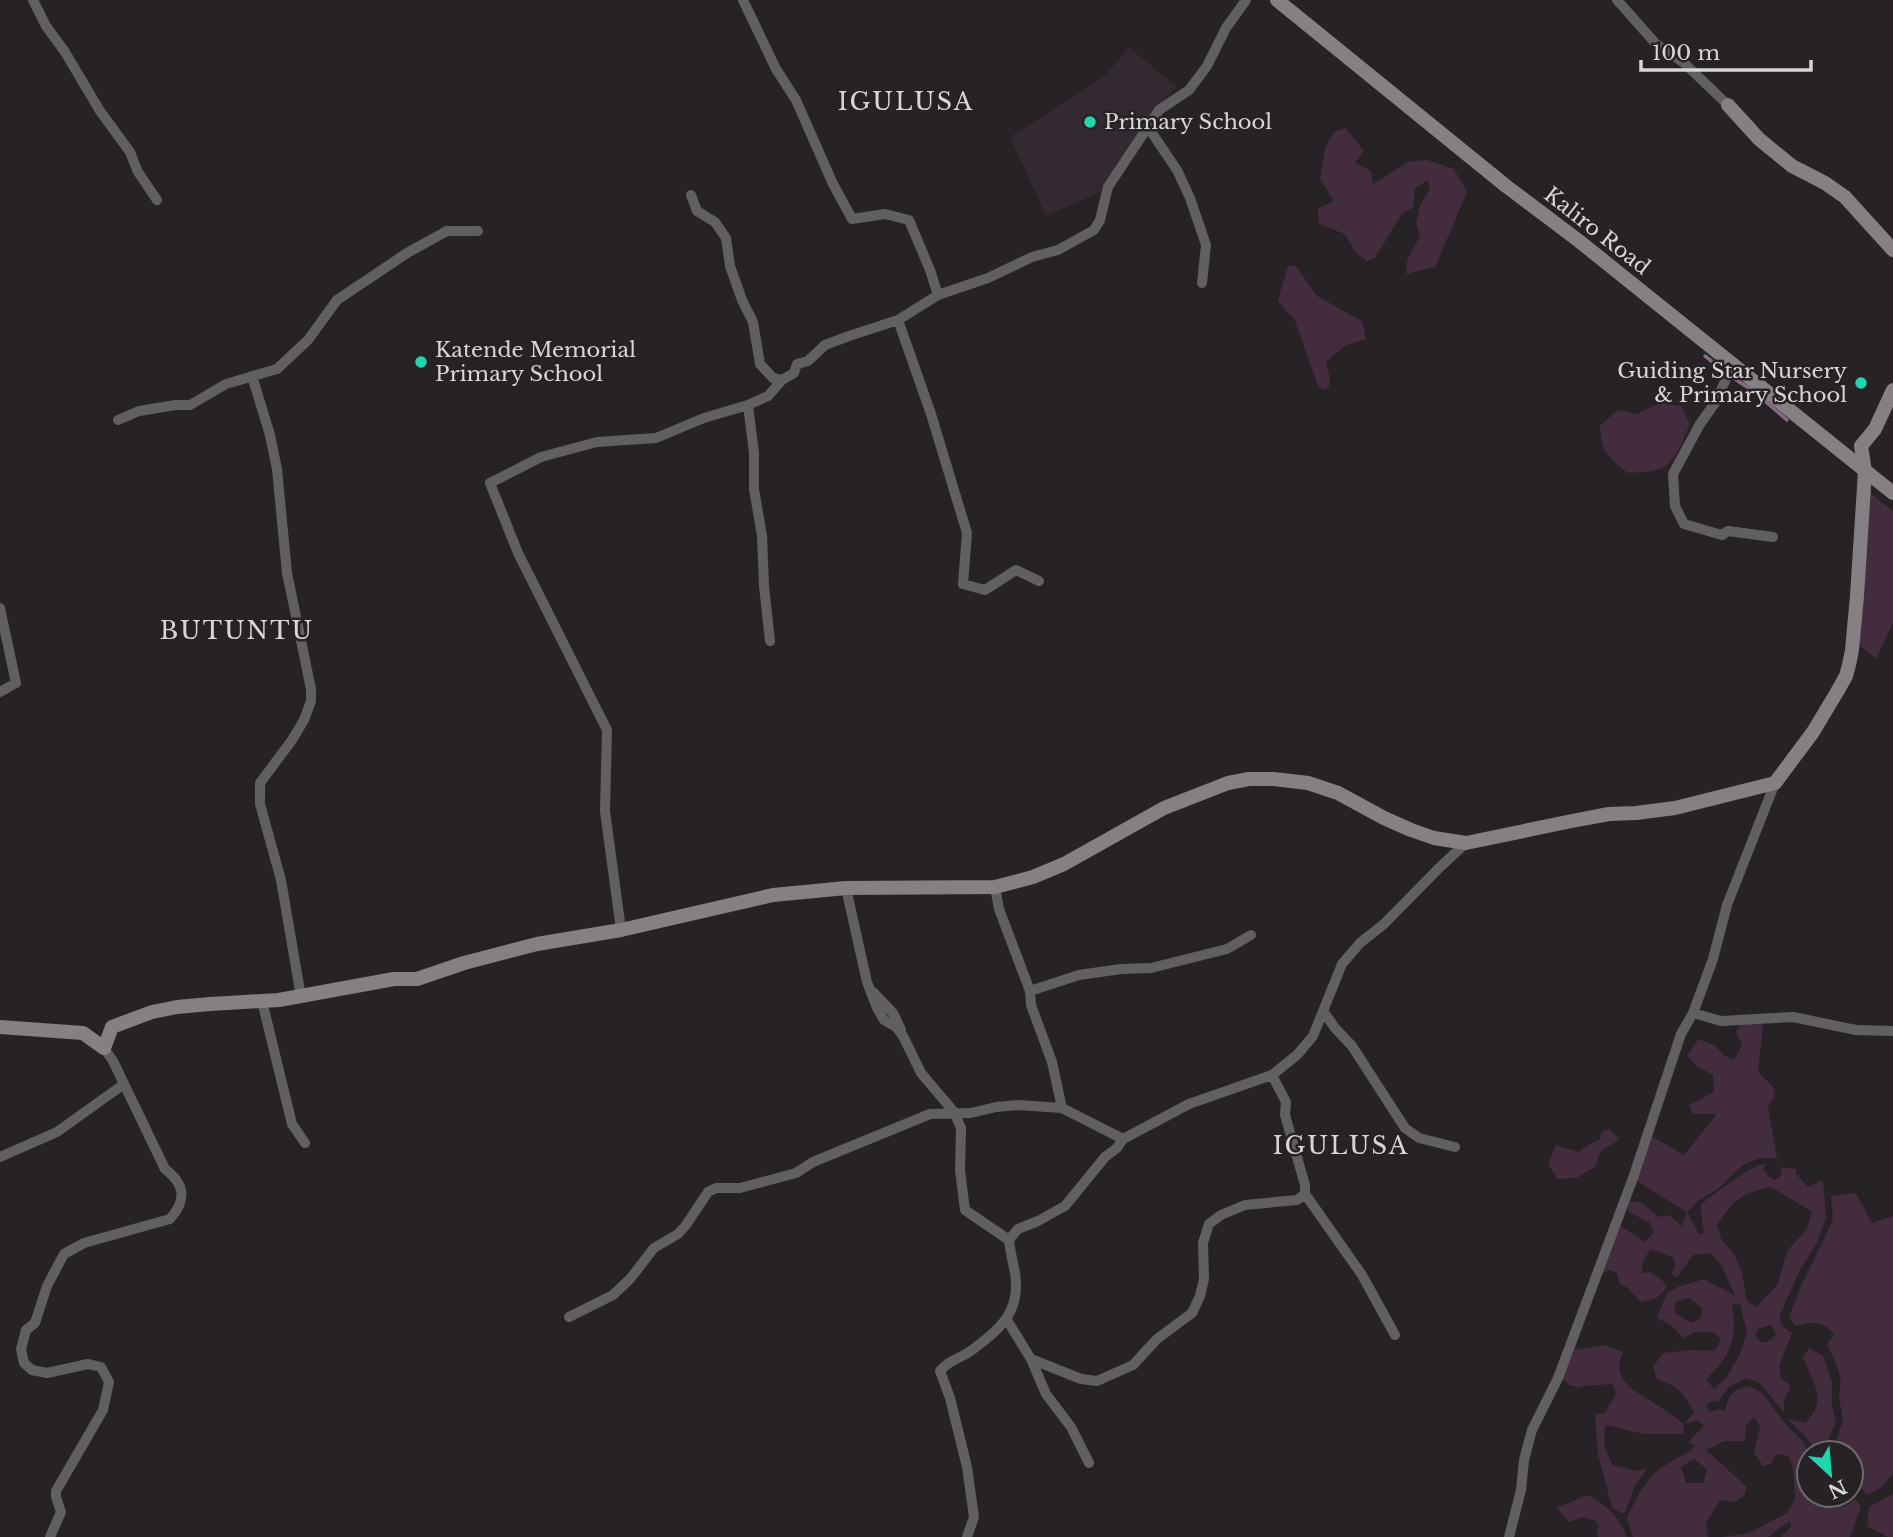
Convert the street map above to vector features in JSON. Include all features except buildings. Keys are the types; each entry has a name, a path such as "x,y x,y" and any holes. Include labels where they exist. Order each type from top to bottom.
{"street":[{"path":"33,0 46,26 100,111 130,152 138,172 157,200"},
{"path":"743,0 776,69 796,100 833,184 852,219 885,214 909,219 938,295"},
{"path":"621,930 606,811 607,730 518,553 490,483 541,457 597,442 656,438 768,396 782,380 794,373 797,364 808,361 825,345 898,320 938,295 988,278 1032,257 1058,250 1094,230 1100,220 1108,187 1159,110 1189,90 1207,66 1226,28 1246,0"},
{"name":"Kaliro Road","path":"1277,0 1506,186 1579,241 1893,493"},
{"path":"1618,0 1656,44 1683,62 1759,139 1792,166 1845,197 1893,250"},
{"path":"1148,127 1177,170 1190,198 1206,245 1202,283"},
{"path":"691,195 697,211 715,222 726,237 730,266 753,322 760,364 774,377 782,380"},
{"path":"118,420 139,411 190,405 226,384 277,369 308,340 337,300 407,253 447,231 478,231"},
{"path":"898,320 931,414 967,533 963,584 985,590 1016,570 1039,581"},
{"path":"1733,364 1715,403 1700,424 1673,474 1675,506 1684,524 1697,529 1722,535 1728,531 1773,537"},
{"path":"251,376 270,435 277,469 287,573 311,689 311,701 304,720 260,783 260,804 281,880 300,997"},
{"path":"1509,1537 1532,1430 1558,1378 1633,1178 1681,1034 1693,1013 1713,959 1727,905 1775,783 1813,732 1846,676 1852,650 1857,596 1865,471 1861,446 1875,429 1893,390"},
{"path":"748,404 770,641"},
{"path":"0,608 16,683 0,692"},
{"path":"0,1027 83,1033 177,1007 300,997 394,979 417,979 464,963 537,944 621,930 773,895 846,888 995,887 1032,877 1064,864 1164,808 1228,783 1249,779 1308,783 1338,793 1411,830 1434,838 1466,843 1609,814 1681,806 1775,783"},
{"path":"1009,1240 1018,1229 1065,1206 1123,1139 1189,1104 1272,1075 1297,1055 1313,1036 1342,964 1360,943 1384,924 1466,843"},
{"path":"995,887 999,909 1030,991 1031,1004 1052,1062 1062,1108"},
{"path":"846,888 870,990 877,1008 884,1020 903,1036 921,1073 954,1112 961,1128 960,1170 965,1210 1009,1240 1015,1276 1013,1309 1007,1320 971,1352 944,1365 940,1371 950,1398 967,1467 974,1517 967,1537"},
{"path":"1030,991 1079,975 1151,968 1227,949 1251,935"},
{"path":"262,1001 292,1124 305,1143"},
{"path":"1323,1011 1352,1046 1405,1128 1419,1138 1455,1147"},
{"path":"1693,1013 1721,1021 1793,1017 1856,1030 1893,1031"},
{"path":"104,1048 112,1027"},
{"path":"50,1537 61,1512 56,1491 103,1410 108,1382 101,1367 88,1364 47,1373 32,1370 24,1363 20,1349 26,1331 35,1323 47,1286 64,1254 85,1243 170,1219 177,1212 182,1198 181,1187 175,1176 165,1169 113,1061 104,1048 83,1033"},
{"path":"1272,1075 1286,1102 1285,1115 1305,1185 1305,1194 1362,1275 1395,1335"},
{"path":"0,1157 58,1132 124,1084"},
{"path":"569,1317 613,1294 630,1279 654,1248 678,1234 708,1192 716,1188 740,1188 796,1172 813,1162 930,1114 971,1114 996,1107 1018,1105 1062,1108 1123,1139"},
{"path":"1031,1359 1081,1379 1097,1381 1133,1365 1157,1339 1192,1313 1204,1279 1203,1243 1209,1224 1221,1214 1245,1205 1297,1200 1305,1194"},
{"path":"1007,1320 1031,1359 1046,1394 1072,1427 1089,1463"}],"shaded area":[{"name":"Primary School","path":"1129,47 1177,87 1156,107 1100,192 1046,216 1010,137 1105,76"},
{"path":"1346,128 1364,151 1355,163 1371,171 1373,184 1408,162 1427,160 1454,169 1467,192 1435,267 1406,274 1407,260 1420,236 1416,223 1420,206 1430,188 1428,180 1415,188 1413,207 1401,215 1375,258 1367,261 1355,252 1345,234 1319,224 1318,208 1334,201 1320,179 1325,148 1334,132"},
{"path":"1288,266 1296,266 1317,296 1362,321 1366,339 1346,345 1326,362 1330,378 1329,387 1323,390 1318,386 1294,318 1278,300"},
{"path":"1661,403 1681,406 1690,424 1680,446 1663,468 1628,473 1604,448 1600,425 1618,410 1636,414"},
{"path":"1867,491 1893,511 1893,623 1876,659 1853,640"},
{"path":"1751,1019 1763,1025 1758,1072 1773,1087 1775,1096 1768,1107 1777,1158 1759,1158 1743,1165 1718,1189 1699,1200 1687,1212 1635,1180 1650,1135 1684,1155 1717,1114 1693,1114 1689,1105 1714,1092 1713,1075 1698,1067 1687,1056 1698,1039 1714,1045 1725,1056 1734,1060 1742,1045 1736,1032 1742,1022"},
{"path":"1610,1129 1619,1139 1602,1151 1596,1166 1576,1178 1558,1179 1548,1164 1556,1145 1579,1152 1601,1139 1603,1131"},
{"path":"1767,1164 1763,1169 1775,1180 1782,1175 1780,1167 1796,1169 1796,1174 1808,1187 1823,1180 1826,1218 1817,1243 1800,1270 1779,1317 1782,1326 1792,1333 1779,1366 1781,1378 1791,1386 1784,1401 1784,1413 1760,1383 1746,1378 1729,1387 1718,1402 1712,1401 1707,1405 1711,1412 1718,1409 1725,1412 1730,1397 1738,1389 1749,1386 1761,1392 1787,1426 1801,1439 1795,1439 1795,1499 1793,1468 1788,1456 1776,1454 1771,1464 1763,1466 1754,1452 1760,1426 1754,1417 1746,1426 1745,1441 1725,1441 1706,1450 1747,1487 1744,1496 1735,1502 1720,1500 1706,1523 1708,1537 1633,1537 1627,1518 1639,1494 1658,1471 1691,1451 1695,1445 1688,1442 1704,1426 1698,1420 1684,1424 1694,1412 1691,1406 1675,1387 1657,1379 1653,1367 1663,1353 1715,1351 1721,1339 1713,1332 1695,1332 1683,1338 1671,1325 1657,1318 1667,1293 1704,1279 1735,1296 1722,1266 1710,1253 1693,1255 1677,1277 1671,1274 1675,1267 1674,1258 1651,1249 1644,1259 1641,1273 1651,1272 1664,1282 1667,1288 1656,1298 1641,1302 1619,1283 1617,1273 1609,1270 1599,1276 1617,1224 1645,1242 1654,1232 1649,1222 1628,1212 1629,1202 1641,1202 1659,1217 1669,1215 1682,1226 1687,1212 1699,1234 1704,1233 1700,1206 1746,1172 1760,1165","holes":["1771,1187 1812,1212 1807,1229 1787,1251 1778,1284 1756,1307 1747,1301 1742,1273 1734,1254 1721,1239 1717,1225 1739,1199","1689,1298 1702,1308 1701,1317 1693,1323 1675,1312 1675,1302","1740,1304 1747,1333 1739,1356 1726,1378 1714,1389 1706,1379 1721,1363 1730,1346 1734,1327 1732,1305","1771,1325 1776,1334 1771,1340 1762,1343 1755,1336 1758,1329","1694,1459 1707,1469 1703,1483 1686,1483 1681,1467"]},
{"path":"1856,1193 1872,1223 1893,1216 1893,1476 1881,1488 1867,1495 1865,1439 1837,1439 1843,1420 1839,1397 1841,1381 1827,1345 1834,1334 1825,1326 1816,1323 1795,1326 1789,1317 1833,1220 1831,1196"},
{"path":"1603,1345 1623,1352 1620,1371 1627,1384 1684,1424 1683,1434 1644,1434 1605,1425 1604,1447 1613,1465 1637,1471 1647,1468 1634,1488 1625,1513 1621,1513 1612,1507 1598,1455 1595,1414 1605,1413 1616,1393 1612,1384 1579,1388 1569,1385 1558,1375 1568,1351"},
{"path":"1809,1348 1823,1356 1832,1382 1832,1405 1836,1423 1829,1439 1807,1439 1787,1419 1805,1423 1818,1399 1803,1357"},
{"path":"1893,1494 1893,1537 1888,1537 1867,1526 1869,1507"},
{"path":"1587,1495 1611,1512 1627,1537 1598,1537 1596,1530 1599,1528 1596,1521 1583,1517 1569,1522 1557,1508"},
{"path":"1795,1499 1795,1509 1860,1509 1850,1537 1781,1537 1791,1527 1791,1522 1768,1537 1722,1537 1749,1533 1787,1513"}],"waterway":[{"path":"1705,356 1719,367"},
{"path":"1730,376 1752,390"},
{"path":"1758,395 1787,420"}],"place":[{"name":"Primary School","path":"1090,122"},
{"name":"Katende Memorial Primary School","path":"421,362"},
{"name":"Guiding Star Nursery & Primary School","path":"1861,383"}],"district":[{"name":"IGULUSA","path":"906,101"},
{"name":"BUTUNTU","path":"237,630"},
{"name":"IGULUSA","path":"1341,1145"}]}
